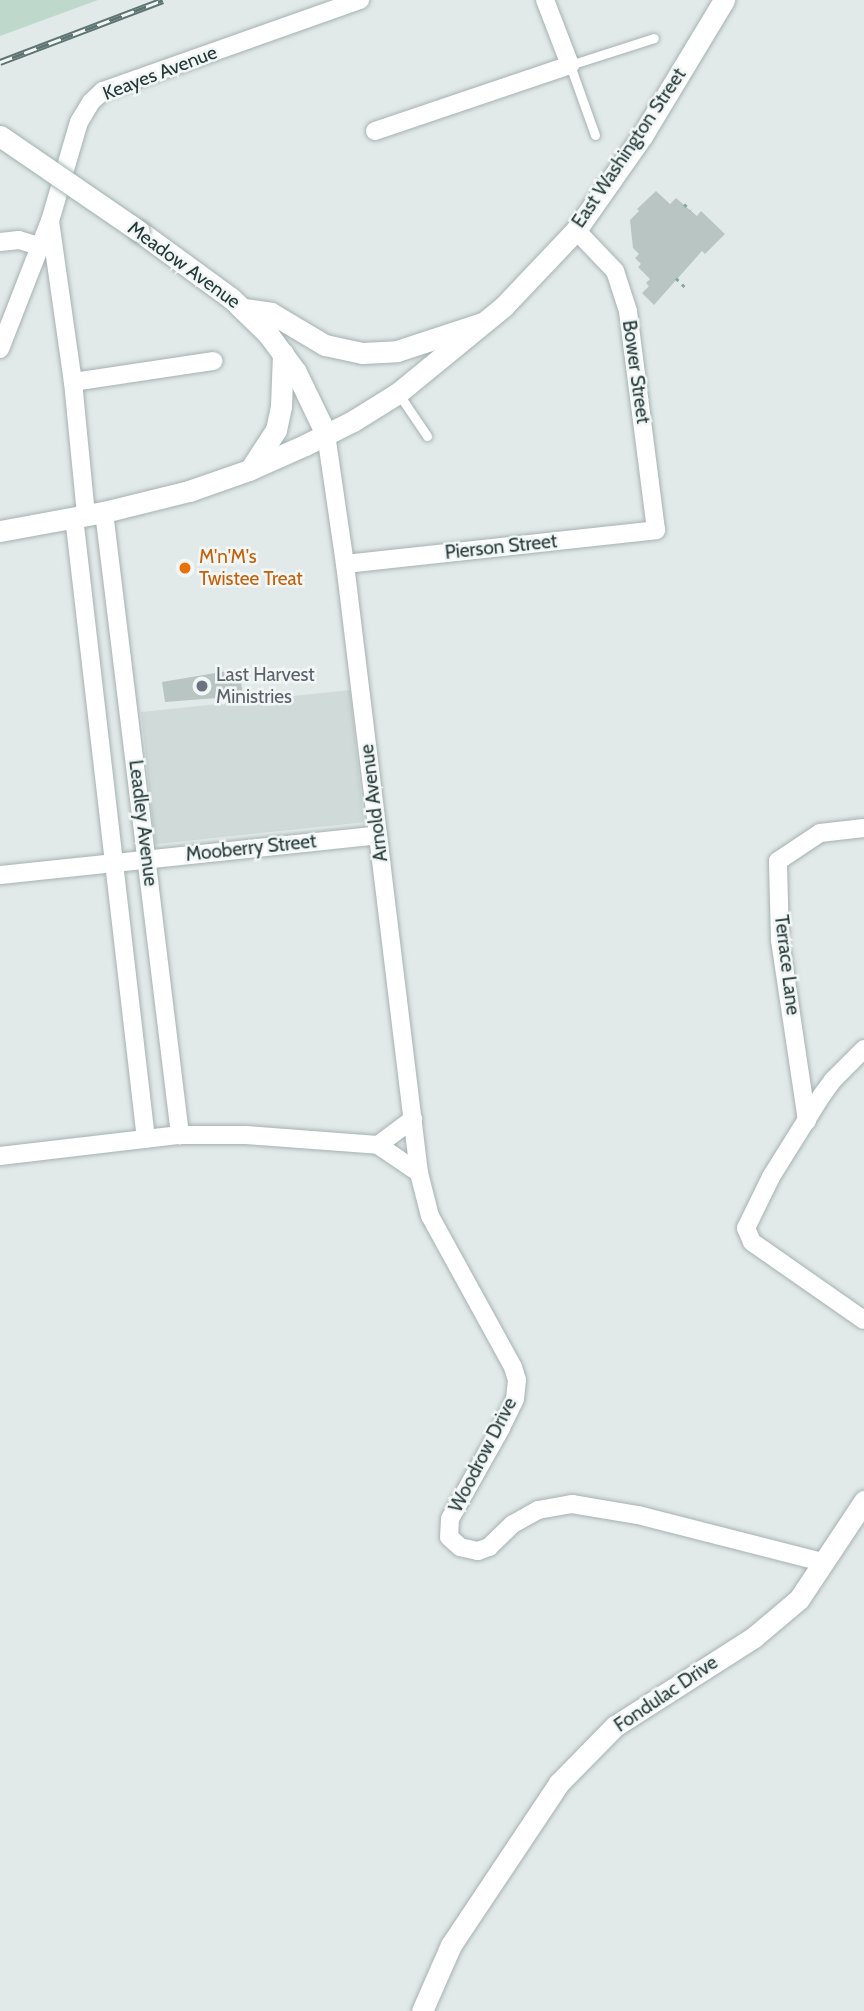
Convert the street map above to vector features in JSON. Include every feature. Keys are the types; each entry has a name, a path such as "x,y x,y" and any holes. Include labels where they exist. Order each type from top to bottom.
{"main road":[{"name":"East Washington Street","path":"0,531 88,515 189,491 249,470 326,434 398,393 487,322 541,270 576,230 642,136 724,0"},
{"name":"Meadow Avenue","path":"0,136 139,231 244,309 283,353 326,434"},
{"path":"244,309 271,313 325,345 362,353 397,351 487,322"},
{"path":"249,470 276,430 281,406 283,353"},
{"name":"Fondulac Drive","path":"422,2011 451,1945 559,1783 615,1726 763,1629 799,1599 864,1501"}],"street":[{"name":"Keayes Avenue","path":"0,349 50,221 79,122 91,102 103,91 360,0"},
{"path":"375,131 570,65 545,0"},
{"name":"Leadley Avenue","path":"50,221 73,382 88,515 113,863 146,1139"},
{"name":"Bower Street","path":"576,230 615,271 628,311 656,530"},
{"path":"0,242 19,240 39,246"},
{"path":"73,382 214,361"},
{"name":"Arnold Avenue","path":"326,434 345,564 419,1173"},
{"name":"Leadley Avenue","path":"88,515 147,859 180,1135"},
{"name":"Pierson Street","path":"345,564 656,530"},
{"name":"Terrace Lane","path":"807,1121 780,940 778,861 820,833 864,828"},
{"name":"Mooberry Street","path":"0,875 377,835"},
{"path":"864,1049 833,1080 771,1177 748,1219 747,1233 752,1242 864,1320"},
{"path":"378,1145 413,1119"},
{"path":"0,1156 180,1135 246,1135 378,1145 419,1173"},
{"name":"Woodrow Drive","path":"419,1173 429,1216 513,1367 517,1380 515,1399 450,1519 452,1541 466,1550 478,1551 489,1547 513,1524 538,1510 572,1504 638,1515 823,1562"}],"lane":[{"path":"595,135 570,65 654,38"},
{"path":"398,393 428,436"}],"path":[{"path":"684,204 691,210"},
{"path":"676,278 687,289"}],"shaded area":[{"path":"350,690 364,822 155,844 141,712"}],"green space":[{"path":"0,0 98,0 0,36"}],"building":[{"path":"656,191 670,204 676,198 697,216 701,211 725,234 705,254 702,251 654,305 642,293 649,286 646,283 650,279 638,267 641,264 635,258 639,254 633,248 630,220 639,211 637,209"},
{"name":"Last Harvest Ministries","path":"239,669 243,696 165,702 162,682"}],"railway":[{"path":"0,62 163,0"}],"place":[{"name":"M'n'M's Twistee Treat","path":"185,568"},
{"name":"Last Harvest Ministries","path":"202,686"}]}
